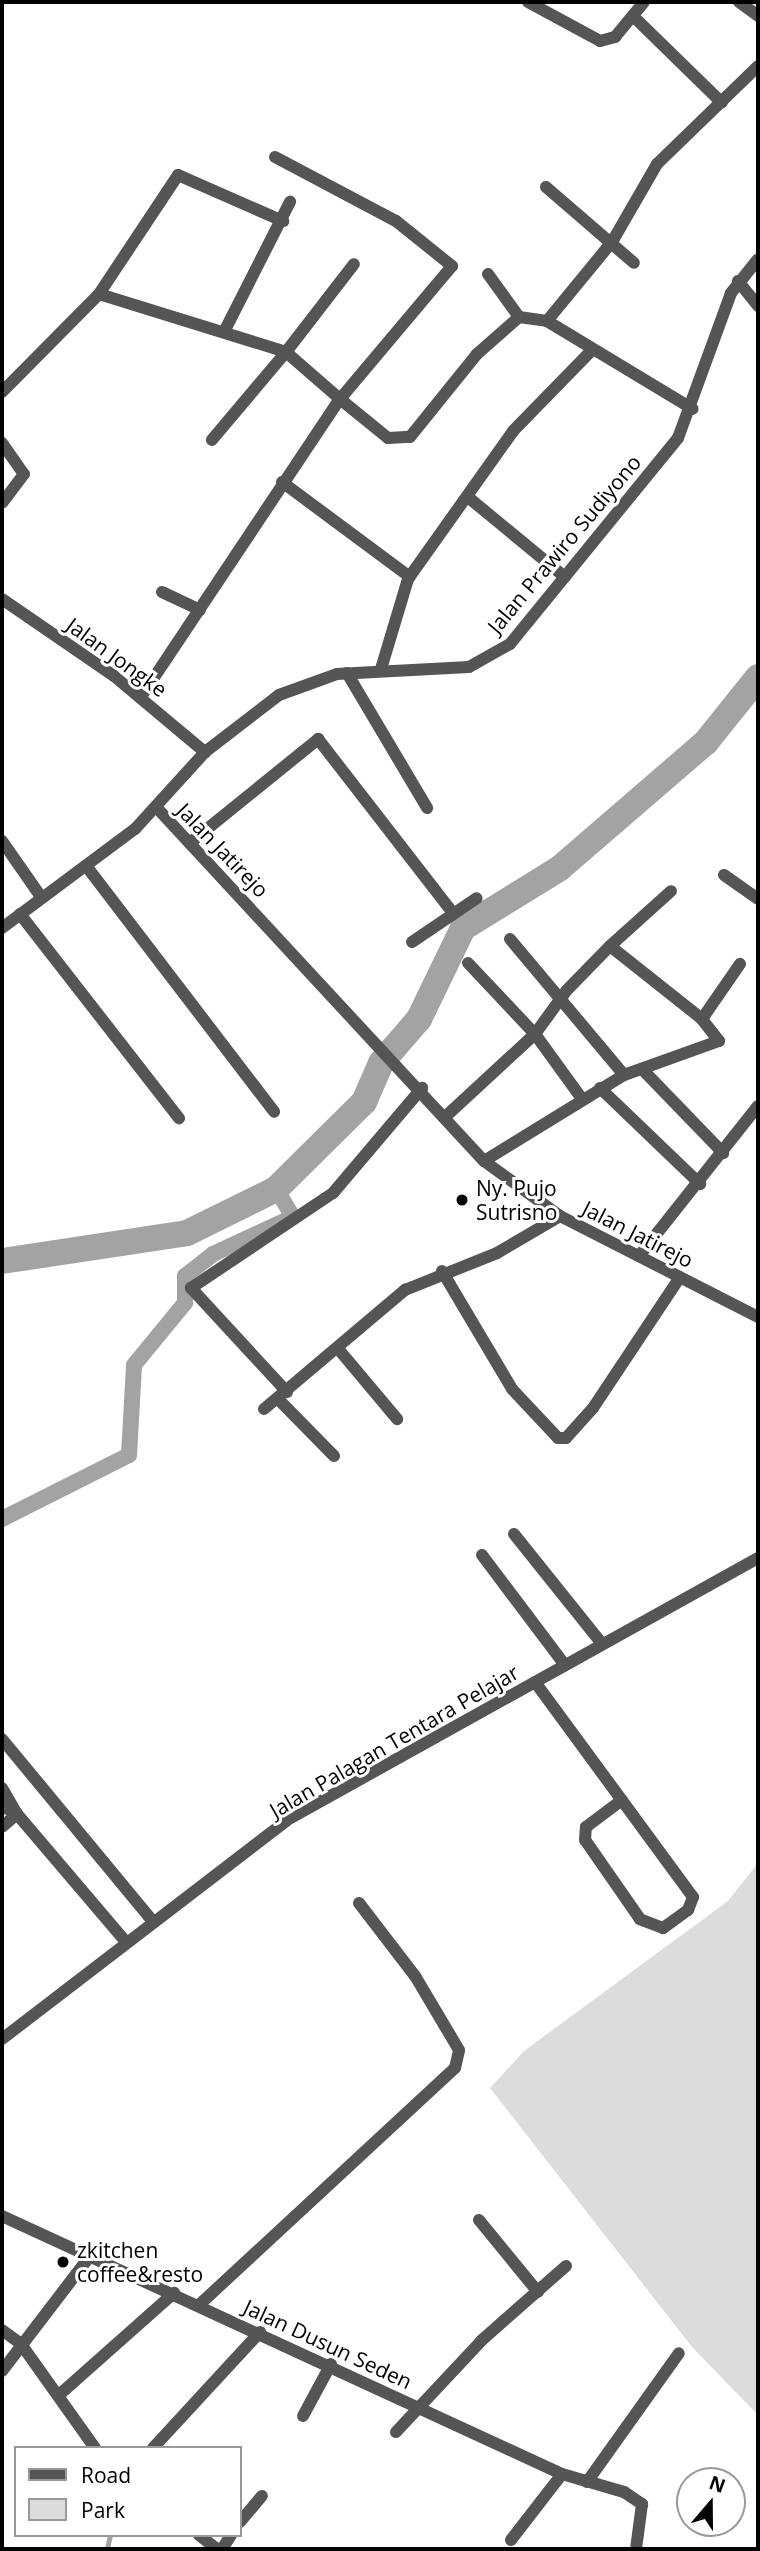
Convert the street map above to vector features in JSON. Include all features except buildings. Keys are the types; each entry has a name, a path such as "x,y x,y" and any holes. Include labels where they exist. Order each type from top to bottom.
{"street":[{"path":"528,2 600,41 615,37 643,2"},
{"path":"739,2 758,16"},
{"path":"633,16 722,103"},
{"path":"548,321 612,242 657,163 758,66"},
{"path":"141,697 340,398 452,266 396,221 275,157"},
{"path":"2,392 99,294 178,175 282,221"},
{"path":"546,187 634,262"},
{"path":"225,330 290,202"},
{"name":"Jalan Prawiro Sudiyono","path":"2,928 41,897 87,867 157,808 205,752 279,695 310,679 346,673 381,669 448,670 477,663 510,644 661,459 693,409 738,281 758,260"},
{"path":"212,440 286,352 354,264"},
{"path":"488,274 519,317 548,321 590,352 693,409"},
{"path":"738,281 758,306"},
{"path":"99,294 225,330 286,352 388,438 404,441 477,354 519,317"},
{"path":"381,669 410,577 469,498 513,431 590,352"},
{"path":"2,443 24,474 2,503"},
{"path":"282,482 410,577"},
{"path":"469,498 565,577"},
{"path":"162,592 200,610"},
{"name":"Jalan Jongke","path":"2,599 141,697 205,752"},
{"path":"346,673 427,808"},
{"path":"191,842 318,739 453,913"},
{"name":"Jalan Jatirejo","path":"157,808 422,1088 484,1161 560,1216 758,1317"},
{"path":"2,841 41,897"},
{"path":"87,867 274,1111"},
{"path":"724,875 758,899"},
{"path":"445,1117 536,1034 560,998 610,946 671,891"},
{"path":"412,942 477,898"},
{"path":"20,914 179,1118"},
{"path":"510,939 624,1075"},
{"path":"484,1161 624,1075 717,1044 702,1020 610,946"},
{"path":"468,963 536,1034 582,1099"},
{"path":"702,1020 740,964"},
{"path":"642,1069 723,1153"},
{"path":"334,1456 191,1287 333,1193 422,1088"},
{"path":"600,1088 700,1184"},
{"path":"639,1256 700,1184 758,1108"},
{"path":"264,1409 340,1350 405,1290 442,1271 497,1253 560,1216"},
{"path":"442,1271 512,1389 558,1438 566,1438 593,1408 680,1277"},
{"path":"340,1350 397,1419"},
{"path":"514,1534 602,1644"},
{"path":"482,1555 564,1664"},
{"name":"Jalan Palagan Tentara Pelajar","path":"2,2039 152,1920 287,1821 758,1558"},
{"path":"535,1682 622,1800 693,1897 688,1910 663,1928 640,1919 585,1840 586,1827 622,1800"},
{"path":"2,1739 152,1920"},
{"path":"2,1788 17,1814 125,1941"},
{"path":"2,1806 17,1814"},
{"path":"2,1827 17,1814"},
{"path":"199,2305 455,2068 459,2050 415,1976 359,1903"},
{"name":"Jalan Dusun Seden","path":"2,2216 331,2364 562,2474 640,2502 636,2549"},
{"path":"479,2220 538,2291"},
{"path":"2,2371 90,2256"},
{"path":"396,2432 415,2406 566,2266"},
{"path":"59,2395 174,2293"},
{"path":"2,2330 21,2344 94,2446"},
{"path":"155,2446 260,2332"},
{"path":"587,2482 679,2353"},
{"path":"303,2416 331,2364"},
{"path":"512,2540 562,2474"},
{"path":"242,2520 262,2496"},
{"path":"202,2537 217,2549"}],"green space":[{"path":"758,1863 758,2415 692,2347 490,2088 524,2051 728,1901"}],"waterway":[{"path":"2,1261 187,1233 276,1189 364,1102 381,1063 419,1019 463,928 560,868 706,742 758,677"},
{"path":"2,1519 129,1455 134,1365 185,1303 185,1276 213,1254 293,1217 276,1189"},
{"path":"107,2549 110,2537"}],"place":[{"name":"Ny. Pujo Sutrisno","path":"462,1200"},
{"name":"zkitchen coffee&resto","path":"63,2262"}]}
